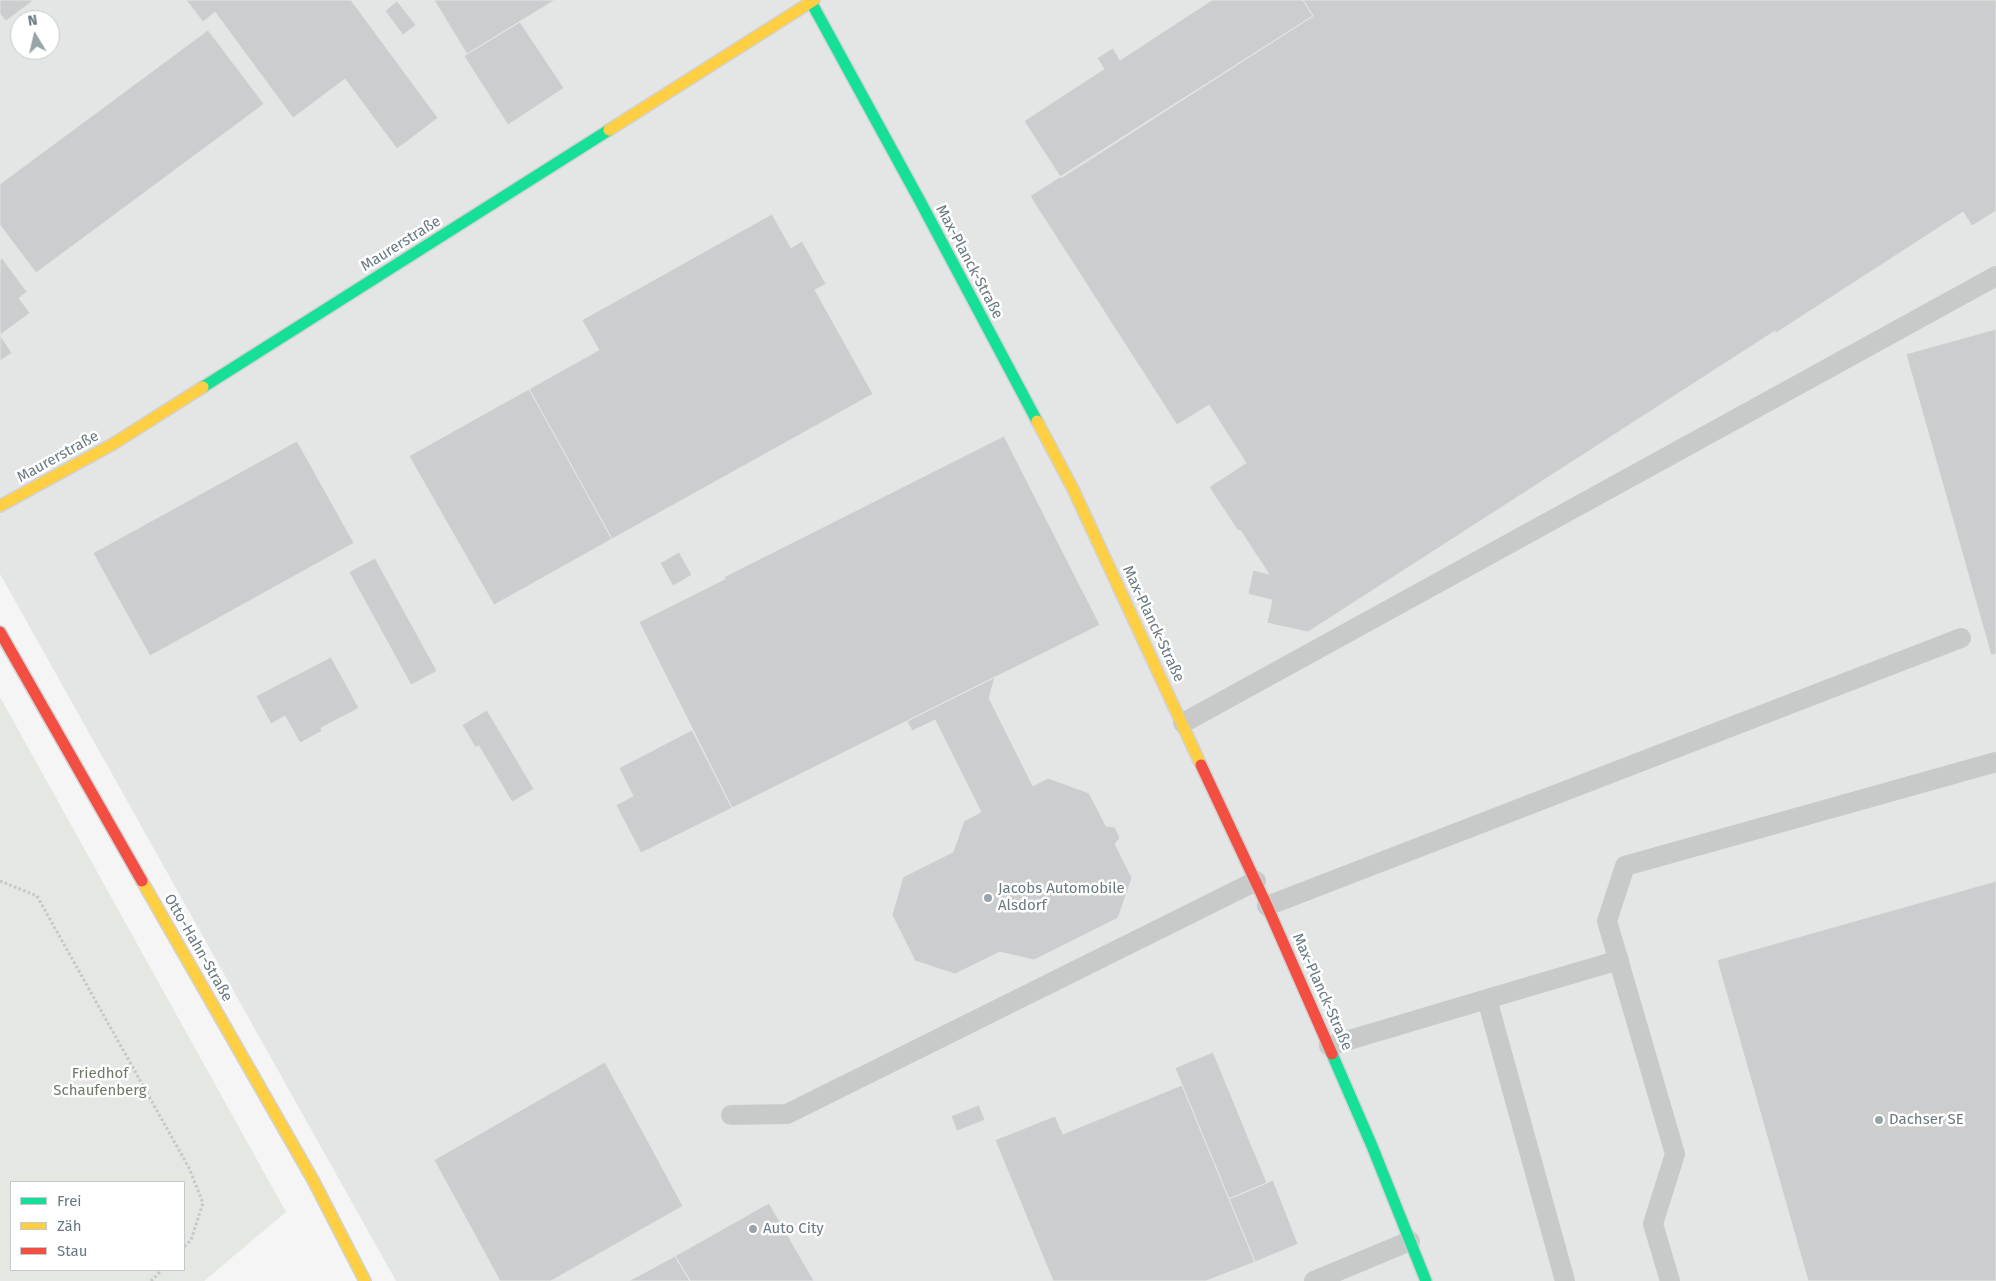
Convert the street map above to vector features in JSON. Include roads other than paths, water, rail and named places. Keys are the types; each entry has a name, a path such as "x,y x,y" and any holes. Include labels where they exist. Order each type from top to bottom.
{"street":[{"name":"Maurerstraße","path":"0,506 112,444 812,1"},
{"name":"Max-Planck-Straße","path":"812,1 1073,489 1256,881 1329,1046 1426,1281"},
{"name":"Otto-Hahn-Straße","path":"0,632 313,1180 365,1281"}],"lane":[{"path":"1183,723 1996,276"},
{"path":"1267,906 1961,638"},
{"path":"1670,1281 1653,1224 1675,1154 1607,921 1625,866 1996,762"},
{"path":"731,1115 788,1114 1256,881"},
{"path":"1329,1046 1619,960"},
{"path":"1486,999 1565,1281"},
{"path":"1314,1281 1410,1241"}],"place":[{"name":"Jacobs Automobile Alsdorf","path":"988,898"},
{"name":"Dachser SE","path":"1879,1120"},
{"name":"Auto City","path":"753,1229"}],"park label":[{"name":"Friedhof Schaufenberg","path":"100,1082"}]}
